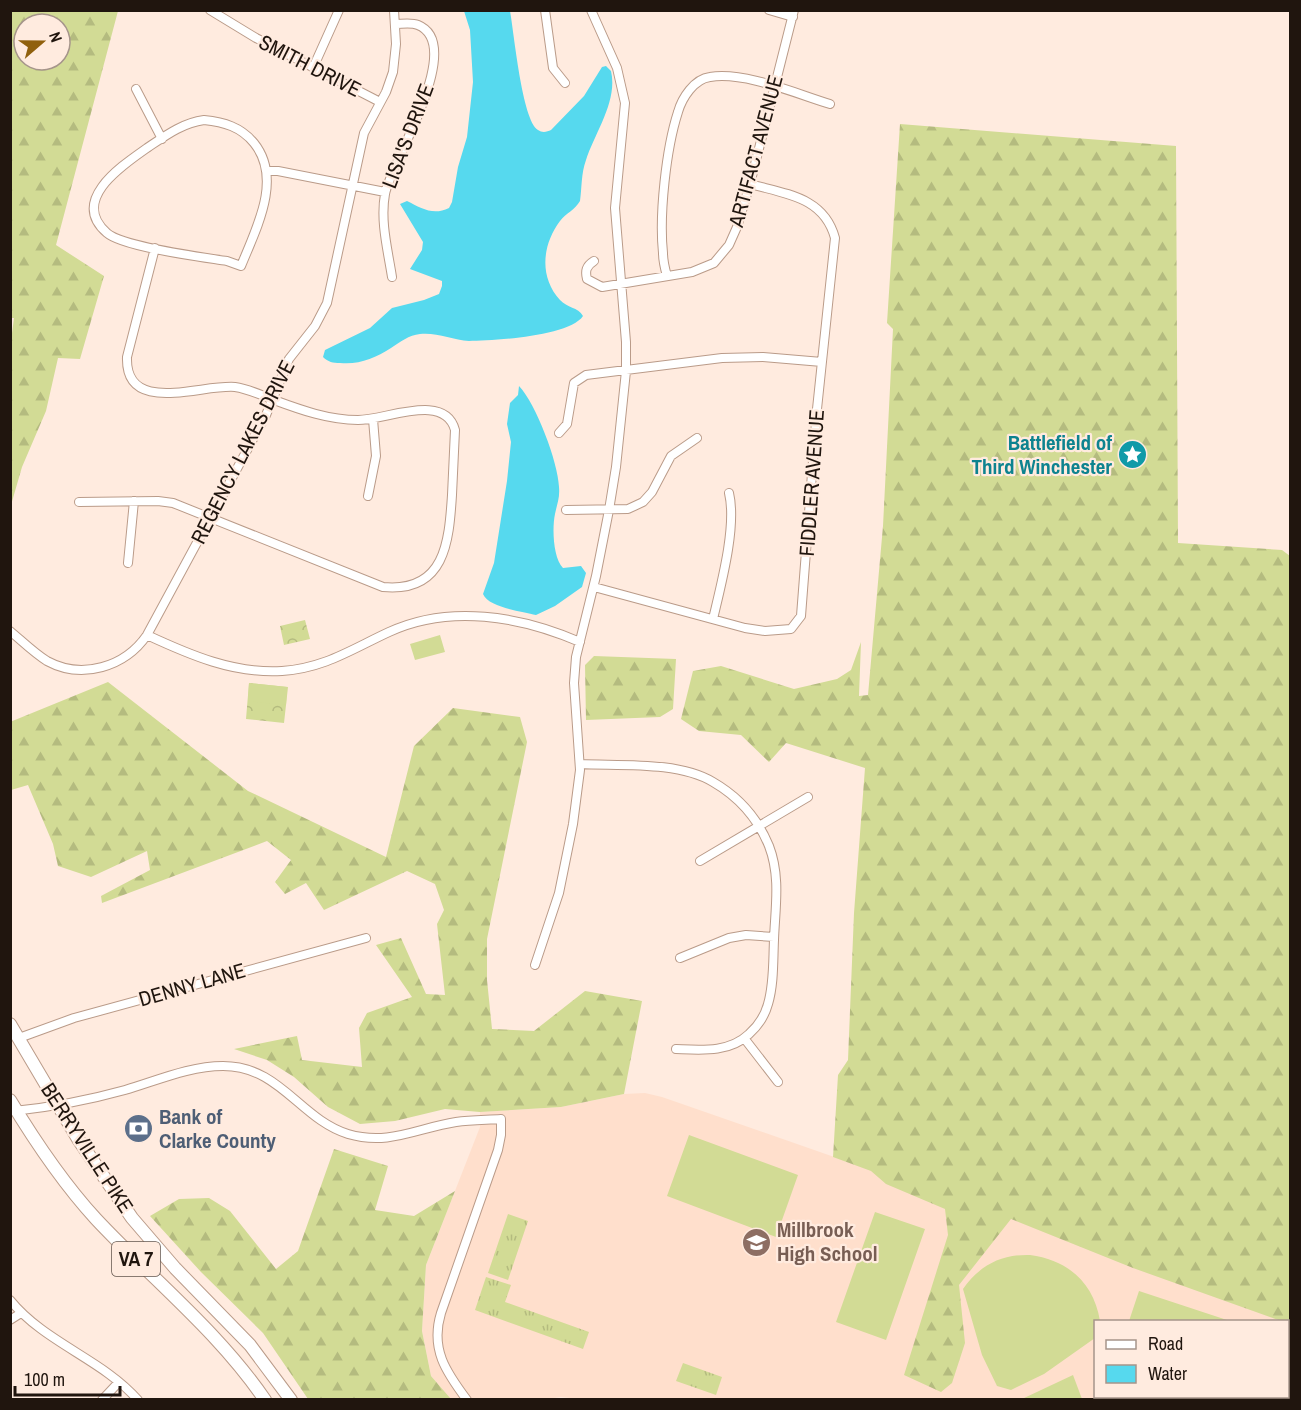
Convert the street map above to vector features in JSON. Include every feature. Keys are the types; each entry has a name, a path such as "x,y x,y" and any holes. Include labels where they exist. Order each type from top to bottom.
{"highway":[{"name":"BERRYVILLE PIKE","path":"10,1024 58,1106 132,1218 175,1268 250,1345 291,1400"},
{"name":"BERRYVILLE PIKE","path":"13,1108 72,1191 117,1240 220,1343 265,1400"}],"street":[{"name":"SMITH DRIVE","path":"210,10 313,68 380,102"},
{"path":"313,68 339,10"},
{"name":"REGENCY LAKES DRIVE","path":"10,631 51,663 80,669 117,663 134,652 147,635 273,400 289,359 315,326 327,303 364,134 393,72 396,52 394,10"},
{"path":"545,10 553,68 565,83"},
{"path":"535,965 552,919 573,824 580,764 574,684 579,642 594,587 609,510 626,371 626,342 615,208 625,103 617,68 591,10"},
{"path":"769,10 793,14"},
{"name":"ARTIFACT AVENUE","path":"594,261 587,267 585,273 587,279 602,287 692,272 714,263 729,245 750,184 793,14"},
{"name":"LISA'S DRIVE","path":"392,277 384,217 385,192 422,109 433,62 432,43 424,28 414,24 395,24"},
{"path":"667,276 663,253 662,217 667,167 678,111 692,86 708,77 734,76 830,104"},
{"path":"136,89 162,139"},
{"path":"195,121 222,123 237,129 251,140 261,155 267,171 267,192 242,266 227,261 124,242 114,238 102,228 98,221 95,207 98,194 112,173 178,128 195,121"},
{"path":"267,171 278,171 385,192"},
{"name":"FIDDLER AVENUE","path":"594,587 745,628 776,632 790,629 801,616 835,237 832,225 825,214 812,204 791,195 750,184"},
{"path":"79,502 158,501 173,503 382,587 399,587 418,581 434,570 441,561 448,536 455,430 446,414 434,410 373,419 344,419 329,417 237,387 159,394 145,391 135,384 128,370 127,357 155,248"},
{"path":"559,433 567,424 574,383 586,375 742,357 822,362"},
{"path":"368,496 376,456 373,419"},
{"path":"566,510 628,509 643,502 652,492 671,456 697,438"},
{"path":"713,619 722,581 731,520 729,493"},
{"path":"128,562 134,501"},
{"path":"147,635 174,648 225,666 283,671 330,661 390,631 425,620 459,615 488,617 546,630 579,642"},
{"path":"580,764 657,768 694,774 714,783 734,797 759,826 770,849 776,872 777,890 768,1006 757,1025 744,1038 717,1049 676,1049"},
{"path":"700,861 808,797"},
{"path":"680,958 729,938 746,935 774,937"},
{"name":"DENNY LANE","path":"19,1038 84,1016 366,938"},
{"path":"744,1038 778,1082"},
{"path":"13,1108 58,1106 115,1093 196,1069 223,1066 243,1069 276,1083 327,1125 357,1136 390,1138 455,1122 501,1119 498,1150 436,1332 437,1344 446,1370 467,1400"},
{"path":"10,1300 43,1332 118,1383 138,1400"},
{"path":"10,1320 21,1313"},
{"path":"102,1400 118,1383"}],"shaded area":[{"name":"Millbrook High School","path":"645,1093 662,1097 1290,1316 1290,1399 588,1400 561,1397 540,1400 451,1399 431,1376 422,1331 426,1265 480,1127 480,1112 561,1107 624,1094"}],"green space":[{"path":"11,10 118,11 56,245 104,276 80,359 58,358 46,411 22,467 11,505 10,348 14,318 10,318"},
{"path":"900,124 1176,146 1178,543 1282,550 1290,556 1290,1325 1289,1320 1278,1320 1133,1268 1011,1219 959,1285 965,1343 952,1383 941,1392 904,1375 948,1235 945,1209 886,1184 871,1171 833,1157 838,1075 848,1060 854,913 865,768 786,743 769,762 741,735 699,731 681,719 693,671 721,666 794,689 837,679 851,670 861,642 859,696 868,695 883,526 893,329 887,323"},
{"path":"305,620 310,639 284,645 280,626"},
{"path":"440,635 445,652 415,660 410,644"},
{"path":"594,656 676,659 673,709 660,717 586,720 585,665"},
{"path":"108,682 248,791 386,857 414,746 453,708 520,717 527,742 487,939 487,980 492,1029 534,1031 585,991 642,1001 624,1094 561,1107 480,1112 445,1109 395,1121 360,1124 328,1107 294,1077 267,1060 234,1049 297,1036 302,1060 362,1067 359,1028 367,1013 412,997 376,945 401,938 426,994 445,995 437,924 444,910 435,884 407,871 324,910 306,883 285,894 275,882 291,860 267,841 102,903 101,896 150,870 147,851 91,877 58,866 53,844 28,785 11,790 10,722"},
{"path":"249,683 288,687 284,723 246,719"},
{"path":"249,683 287,687 286,705 248,701"},
{"path":"689,1135 798,1175 776,1237 667,1196"},
{"path":"334,1149 388,1166 375,1210 414,1216 455,1191 426,1265 422,1331 431,1376 451,1399 308,1399 263,1333 201,1272 150,1216 179,1199 209,1198 230,1211 276,1269 298,1251"},
{"path":"875,1212 925,1229 886,1340 836,1322"},
{"path":"508,1214 528,1221 508,1280 488,1273"},
{"path":"1019,1255 1030,1255 1056,1262 1077,1276 1092,1295 1100,1320 1094,1320 1094,1339 1044,1374 1011,1390 997,1386 982,1355 963,1289 976,1274 992,1263"},
{"path":"486,1277 511,1285 505,1302 589,1332 583,1349 475,1310"},
{"path":"1139,1291 1227,1320 1129,1320"},
{"path":"683,1363 722,1377 716,1395 676,1381"},
{"path":"1073,1375 1082,1399 1022,1399"}],"water":[{"path":"464,11 510,11 527,110 532,123 540,131 551,130 584,96 602,67 606,66 611,71 609,105 584,165 580,201 554,230 549,240 545,261 553,291 563,303 583,316 575,323 548,333 495,340 469,341 432,334 416,335 367,360 354,363 331,362 323,357 325,350 370,328 392,308 439,294 442,281 410,269 422,250 423,242 400,204 407,201 427,210 438,211 449,208 452,202 458,167 467,137 473,82 470,30"},
{"path":"519,386 526,394 539,419 558,476 559,494 554,527 557,557 563,568 581,566 586,573 582,587 555,606 536,615 499,606 486,599 483,594 494,563 507,481 511,442 507,424 510,403 518,395"}],"place":[{"name":"Battlefield of Third Winchester","path":"1133,455"},
{"name":"Bank of Clarke County","path":"138,1129"},
{"name":"Millbrook High School","path":"756,1242"}]}
